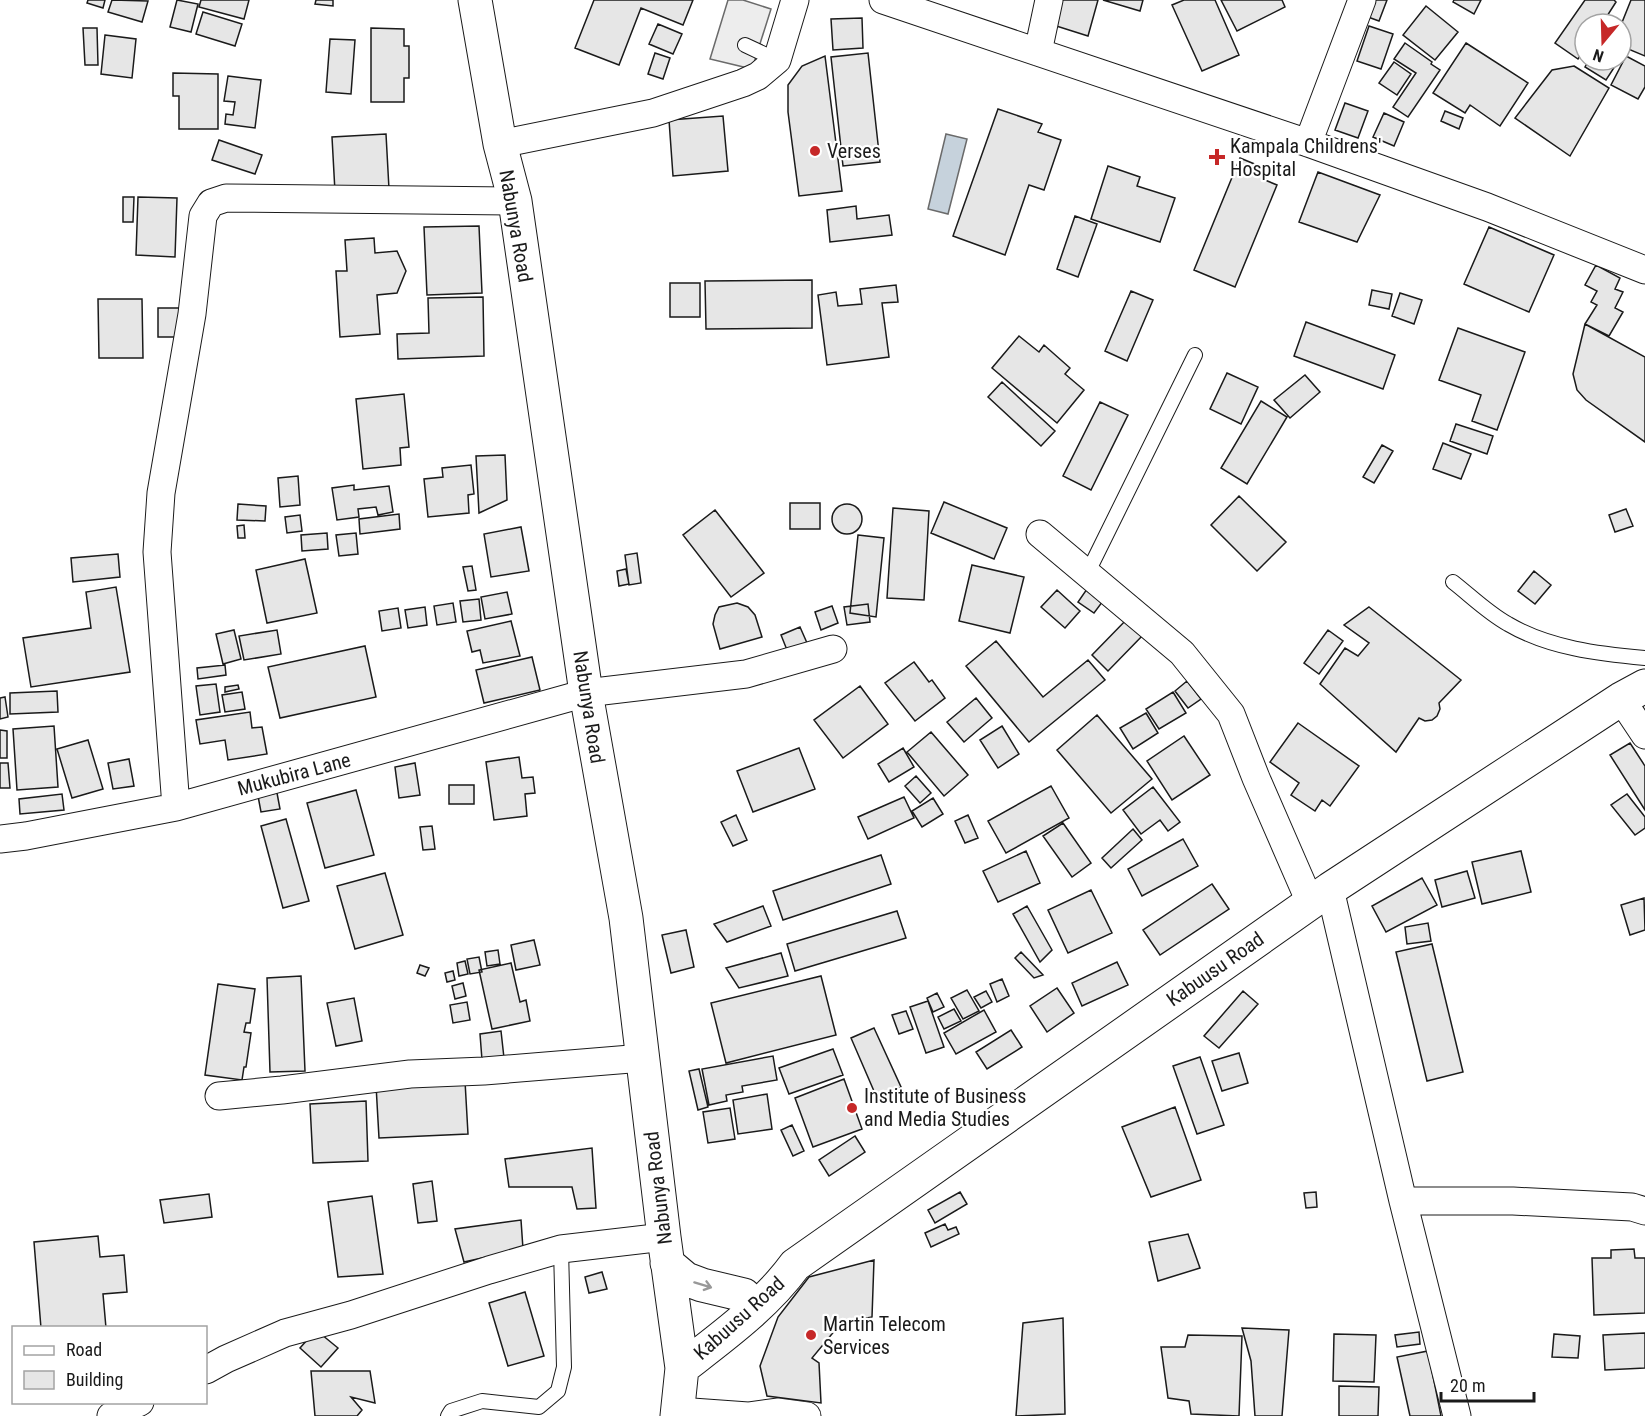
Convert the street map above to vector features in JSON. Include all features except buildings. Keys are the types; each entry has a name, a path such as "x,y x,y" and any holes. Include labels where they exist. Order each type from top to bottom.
{"main road":[{"name":"Nabunya Road","path":"476,0 500,144 514,201 585,693 626,918 665,1250 680,1354 678,1410"},
{"name":"Kabuusu Road","path":"680,1354 729,1331 781,1284 795,1265 1320,895 1633,693"},
{"path":"665,1250 686,1279 744,1295"},
{"name":"Kabuusu Road","path":"680,1354 773,1271 795,1265"},
{"path":"678,1410 729,1331"}],"street":[{"path":"500,144 653,112 758,76 777,60 795,0"},
{"path":"883,0 1308,143 1487,207 1645,270"},
{"path":"1038,52 1049,0"},
{"path":"1308,143 1362,0"},
{"path":"176,807 157,552 161,493 192,314 203,216 211,203 226,198 514,201"},
{"path":"1040,534 1182,653 1231,714 1320,895 1403,1201 1457,1416"},
{"name":"Mukubira Lane","path":"0,839 176,807 585,693 746,674 833,649"},
{"path":"1633,693 1645,735"},
{"path":"219,1096 410,1074 484,1071 643,1058"},
{"path":"1403,1201 1514,1201 1632,1207 1645,1211"},
{"path":"207,1370 285,1333 351,1315 561,1249 665,1250"},
{"path":"111,1416 136,1404"},
{"path":"678,1410 748,1416 777,1412 807,1416"}],"lane":[{"path":"745,45 777,60"},
{"path":"1087,574 1195,355"},
{"path":"1453,582 1507,624 1538,639 1572,648 1645,658"},
{"path":"448,1416 451,1411 482,1401 539,1407 558,1391 564,1367 561,1249"}],"shaded area":[{"path":"728,0 743,0 771,9 752,69 710,59"},
{"path":"946,134 967,139 948,214 928,209"}],"place":[{"name":"Verses","path":"815,151"},
{"name":"Kampala Childrens' Hospital","path":"1217,157"},
{"name":"Institute of Business and Media Studies","path":"852,1108"},
{"name":"Martin Telecom Services","path":"811,1335"}]}
